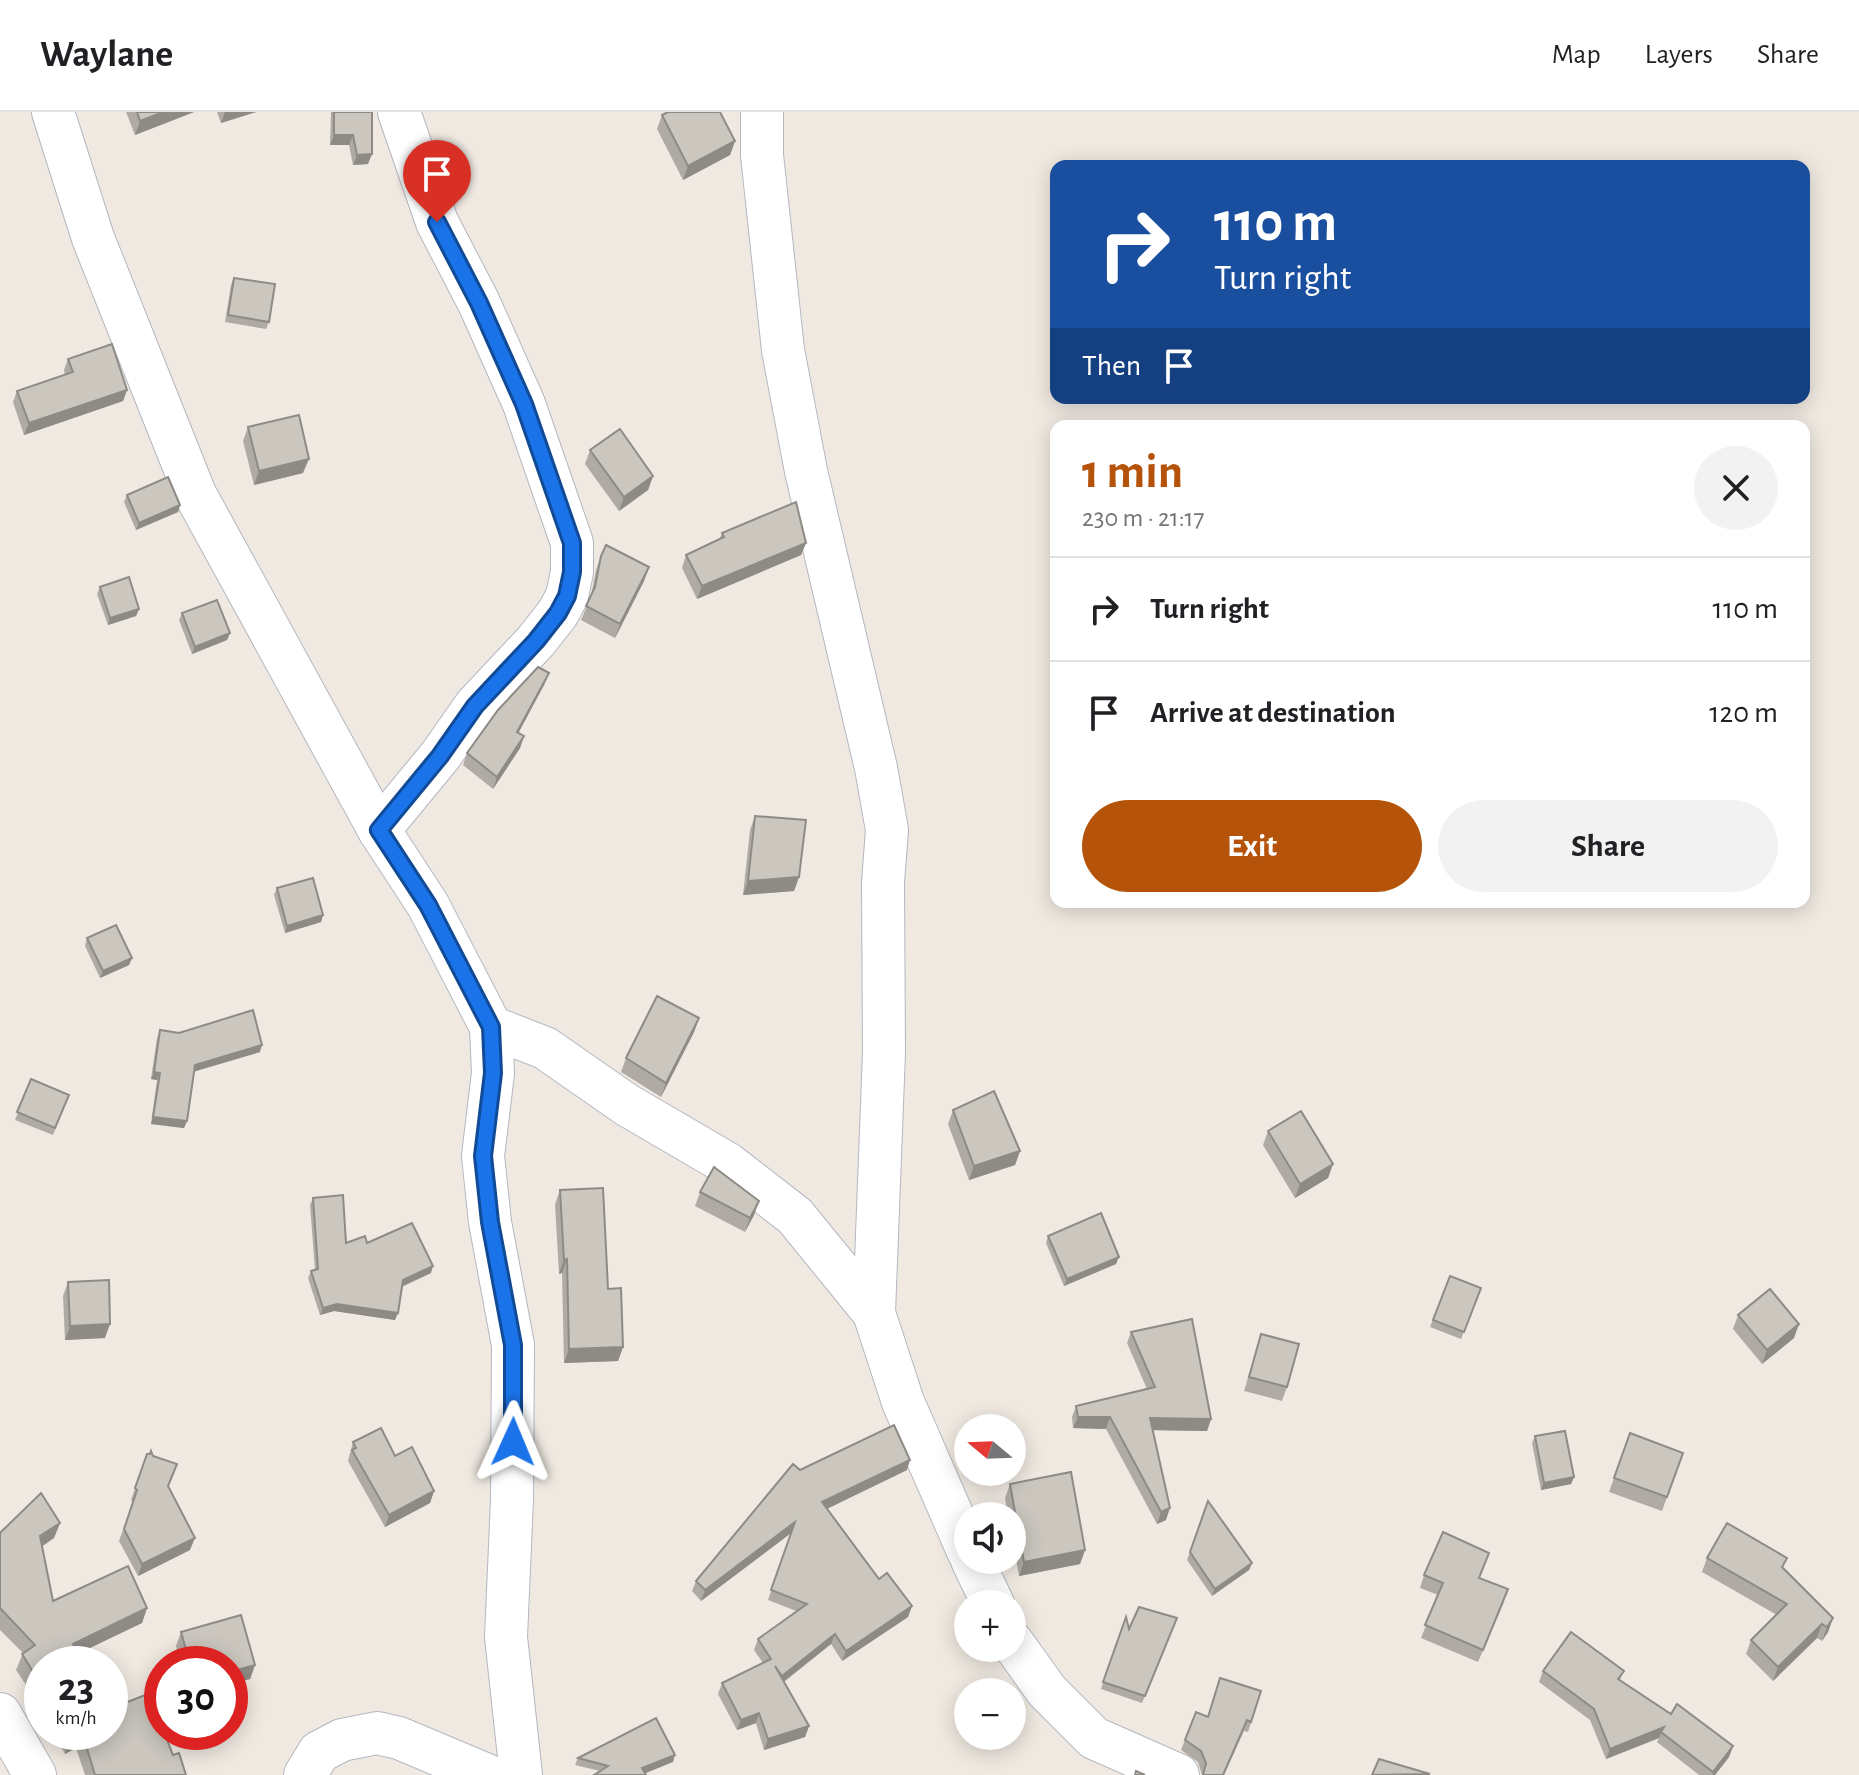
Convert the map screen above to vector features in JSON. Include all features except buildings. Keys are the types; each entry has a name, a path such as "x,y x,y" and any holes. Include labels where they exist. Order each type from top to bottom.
{"street":[{"path":"53,112 93,238 195,494 379,830 428,905 491,1027 493,1073 483,1156 490,1222 513,1345 512,1500 506,1637 521,1775"},
{"path":"379,830 440,756 475,706 558,613 567,596 572,572 572,543 524,404 479,303 437,222 399,112"},
{"path":"762,112 762,155 783,350 806,471 876,768 887,830 883,882 884,1052 874,1313 903,1402 954,1519"},
{"path":"491,1027 545,1048 627,1105 728,1164 795,1216 874,1313"},
{"path":"1026,1662 1047,1691 1094,1738 1178,1775"},
{"path":"0,1714 35,1775"},
{"path":"305,1775 319,1752 342,1740 377,1733 399,1738 487,1775"}],"route":[{"path":"437,222 479,303 524,404 572,543 572,572 567,596 558,613 475,706 440,756 379,830 428,905 491,1027 493,1073 483,1156 490,1222 513,1345 513,1442"}]}
